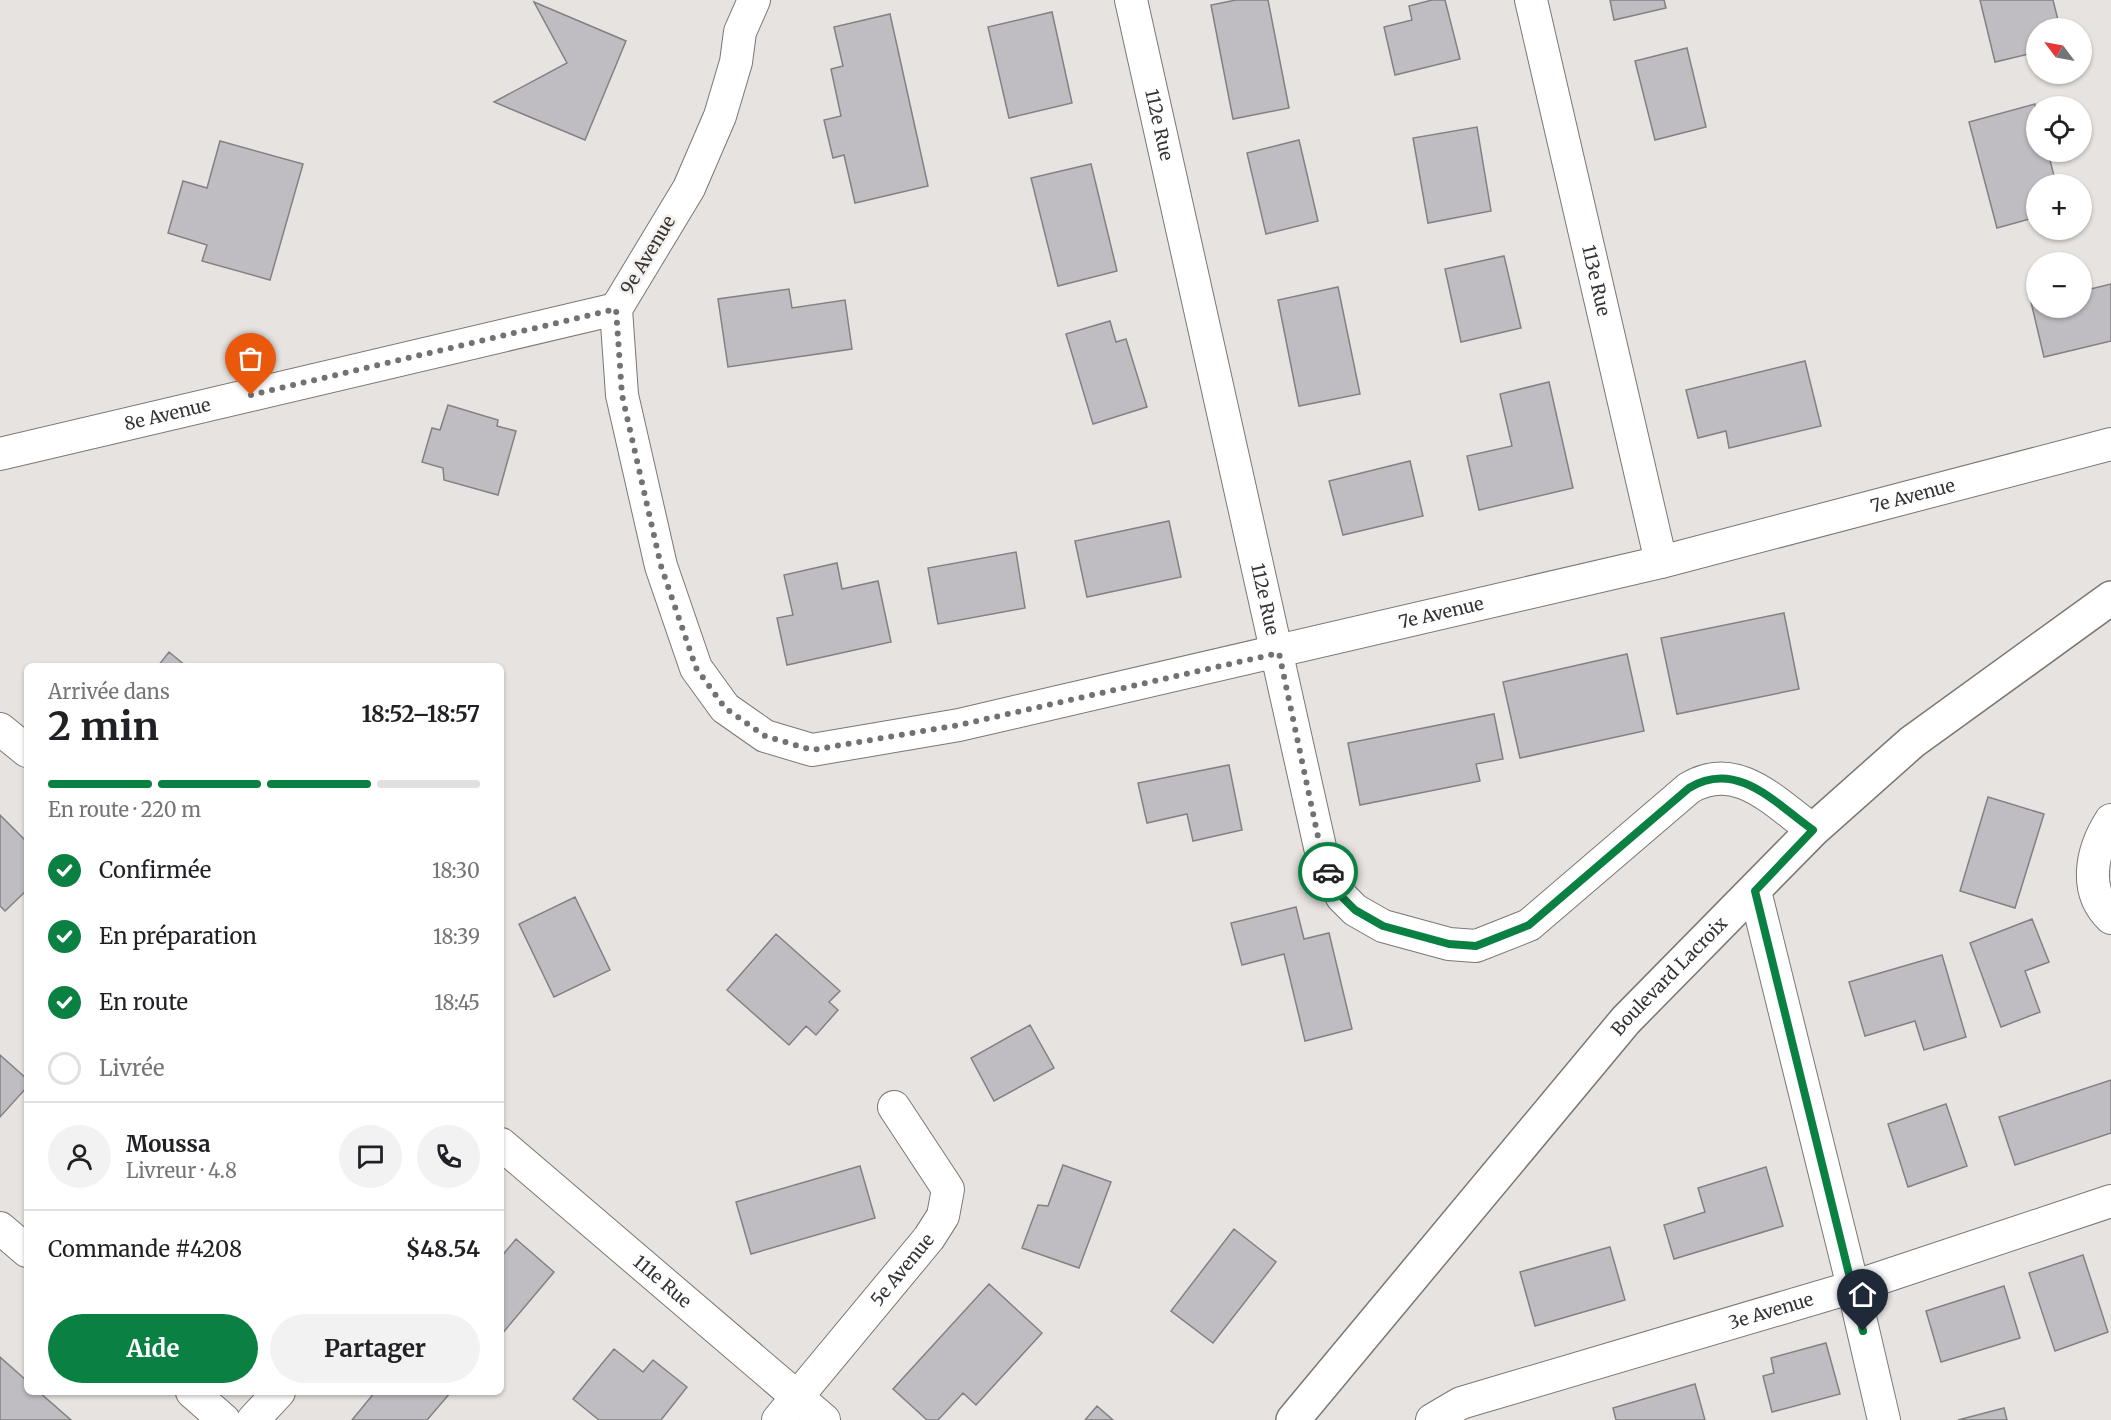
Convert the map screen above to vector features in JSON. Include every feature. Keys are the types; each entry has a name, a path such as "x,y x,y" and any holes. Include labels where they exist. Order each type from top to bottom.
{"main road":[{"name":"Boulevard Lacroix","path":"1297,1419 1626,1020 1813,830 1912,742 2111,598"}],"street":[{"name":"9e Avenue","path":"754,0 740,32 736,62 720,116 693,177 616,309 622,395 658,556 671,597 696,668 725,708 765,736"},
{"name":"112e Rue","path":"1131,0 1279,653 1324,865 1342,897 1355,910 1383,926 1449,944 1476,946 1529,925 1689,788 1702,780 1722,776 1741,781 1813,830"},
{"name":"113e Rue","path":"1531,0 1661,562"},
{"name":"8e Avenue","path":"0,454 616,309"},
{"name":"7e Avenue","path":"765,736 812,750 959,725 1279,653 1661,562 2111,444"},
{"path":"0,729 24,749"},
{"path":"2111,820 2096,853 2092,879 2094,892 2103,910 2111,918"},
{"path":"1755,891 1884,1420"},
{"name":"5e Avenue","path":"788,1409 929,1238 943,1216 948,1189 894,1107"},
{"name":"111e Rue","path":"504,1147 788,1409 824,1420"},
{"name":"3e Avenue","path":"1432,1420 1461,1403 1853,1287 2111,1201"},
{"path":"0,1228 24,1248"},
{"path":"195,1395 224,1420"},
{"path":"253,1420 276,1395"}],"building":[{"path":"1236,0 1268,0 1289,108 1233,119 1211,5"},
{"path":"1432,0 1445,0 1460,59 1395,75 1384,27 1412,20 1409,6"},
{"path":"1610,0 1664,0 1666,8 1614,20"},
{"path":"1980,0 2053,0 2058,18 2026,18 2026,55 1995,62"},
{"path":"534,2 626,41 585,140 494,102 567,63"},
{"path":"1052,12 1072,103 1009,118 988,27"},
{"path":"890,14 928,186 855,203 844,155 833,158 824,120 841,116 831,69 843,66 834,27"},
{"path":"1687,48 1706,127 1655,140 1635,61"},
{"path":"2026,106 2026,162 2050,162 2054,174 2026,174 2026,220 1997,228 1969,122"},
{"path":"1477,127 1491,211 1428,223 1413,138"},
{"path":"1299,140 1318,221 1266,234 1247,153"},
{"path":"220,141 303,164 270,280 202,261 207,245 168,233 183,181 207,188"},
{"path":"1091,164 1117,271 1058,286 1031,178"},
{"path":"1504,256 1521,328 1461,342 1445,269"},
{"path":"2111,284 2111,341 2044,357 2035,318 2092,318 2092,289"},
{"path":"1338,287 1360,394 1299,406 1278,300"},
{"path":"789,289 792,308 845,300 852,349 728,367 718,299"},
{"path":"1110,321 1116,342 1126,339 1147,407 1093,424 1066,334"},
{"path":"1805,361 1821,426 1729,448 1726,431 1698,438 1686,390"},
{"path":"1549,382 1573,488 1479,510 1467,456 1512,446 1500,394"},
{"path":"448,405 498,420 497,426 516,431 498,495 444,480 443,468 422,462 432,428 440,430"},
{"path":"1410,461 1423,516 1343,535 1329,481"},
{"path":"1169,521 1181,577 1087,597 1075,541"},
{"path":"1016,552 1025,608 938,624 928,568"},
{"path":"837,563 842,589 878,581 891,642 787,665 777,618 793,615 784,575"},
{"path":"1784,613 1799,689 1677,714 1661,638"},
{"path":"169,652 182,663 160,663"},
{"path":"1627,654 1644,731 1520,758 1503,682"},
{"path":"1494,714 1503,759 1476,764 1480,781 1360,805 1348,743"},
{"path":"1229,765 1242,830 1193,841 1187,814 1147,823 1138,783"},
{"path":"1988,797 2044,814 2015,908 1960,891"},
{"path":"0,815 24,839 24,893 5,911 0,906"},
{"path":"575,897 610,970 554,997 519,924"},
{"path":"1296,907 1304,939 1329,933 1352,1029 1305,1041 1284,954 1242,965 1231,923"},
{"path":"2032,919 2049,962 2025,971 2040,1012 2001,1027 1970,943"},
{"path":"776,934 840,991 829,1002 838,1010 816,1035 806,1026 789,1045 727,990"},
{"path":"1942,955 1966,1037 1924,1050 1915,1021 1865,1036 1849,982"},
{"path":"1030,1025 1054,1068 994,1101 971,1058"},
{"path":"0,1055 24,1076 24,1090 0,1117"},
{"path":"2111,1080 2111,1133 2015,1165 1999,1117"},
{"path":"1946,1104 1967,1166 1908,1187 1888,1124"},
{"path":"1063,1165 1111,1182 1079,1268 1022,1248 1038,1205 1048,1206"},
{"path":"860,1166 875,1218 751,1254 736,1202"},
{"path":"1766,1167 1783,1226 1674,1259 1664,1225 1705,1212 1698,1188"},
{"path":"1234,1229 1276,1262 1213,1343 1171,1311"},
{"path":"516,1239 554,1272 504,1331 504,1253"},
{"path":"1610,1247 1625,1300 1535,1326 1520,1272"},
{"path":"2083,1255 2108,1332 2055,1351 2029,1273"},
{"path":"989,1284 1042,1333 976,1405 963,1393 938,1420 927,1420 893,1389"},
{"path":"2004,1286 2020,1338 1941,1362 1926,1311"},
{"path":"1826,1343 1840,1394 1772,1412 1763,1376 1774,1373 1771,1358"},
{"path":"614,1349 643,1372 653,1360 687,1387 661,1420 599,1420 573,1399"},
{"path":"0,1357 24,1378 24,1395 42,1395 71,1420 0,1420"},
{"path":"1695,1384 1705,1420 1616,1420 1613,1408"},
{"path":"373,1395 448,1395 427,1420 352,1420"},
{"path":"1097,1406 1113,1420 1085,1420"},
{"path":"2004,1408 2007,1420 1958,1420"}],"way so far":[{"path":"251,395 616,309 622,395 661,566 696,668 725,708 765,736 812,750 959,725 1279,653 1324,865 1328,872"}],"route":[{"path":"1328,872 1342,897 1355,910 1383,926 1449,944 1476,946 1529,925 1689,788 1702,780 1722,776 1741,781 1762,793 1813,830 1755,891 1863,1331"}]}
